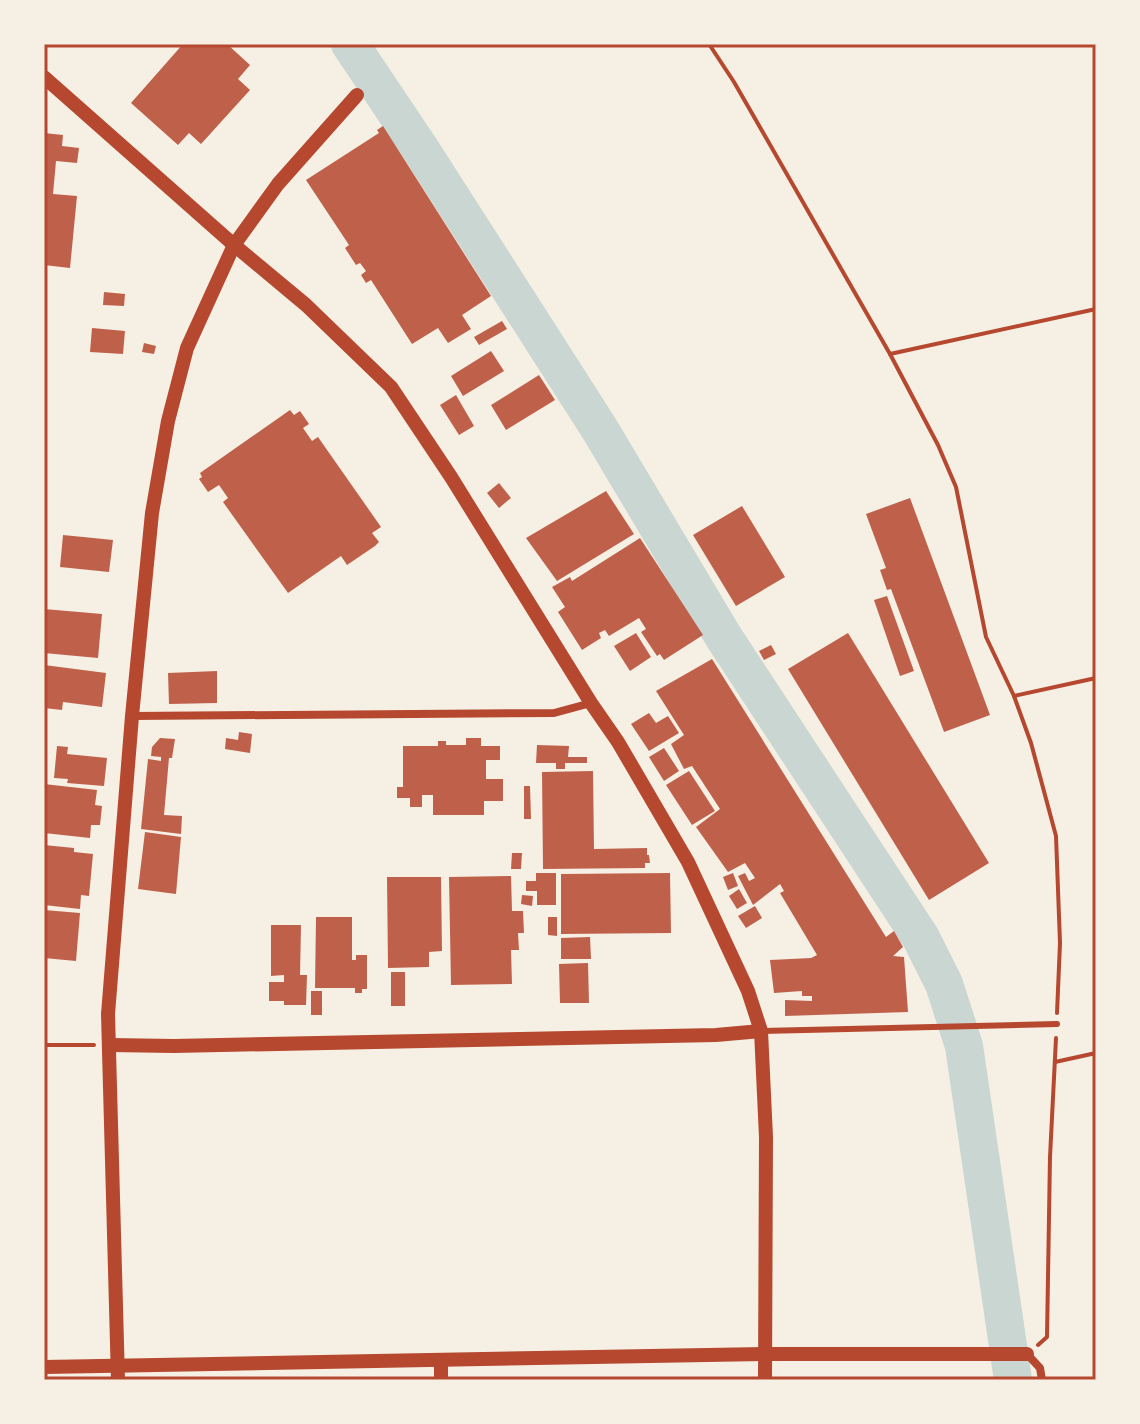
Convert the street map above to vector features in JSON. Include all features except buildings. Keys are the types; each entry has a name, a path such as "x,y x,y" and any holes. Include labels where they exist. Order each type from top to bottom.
{"street":[{"path":"44,77 306,305 391,387 618,742 688,862 748,991 761,1031 766,1137 765,1380"},
{"path":"118,1373 108,1014 152,513 168,421 187,348 234,245 278,184 357,95"},
{"path":"132,716 554,713 591,703"},
{"path":"110,1045 716,1035 761,1031"},
{"path":"44,1367 118,1373 441,1361 764,1354 1027,1354 1040,1368 1042,1380"},
{"path":"441,1361 441,1380"}],"lane":[{"path":"761,1031 1057,1024"}],"path":[{"path":"709,44 734,82 890,354 938,445 956,487 986,637 1014,696 1031,743 1056,836 1060,943 1050,1157 1047,1337 1027,1354"},
{"path":"890,354 1096,309"},
{"path":"1014,696 1096,678"},
{"path":"44,1045 110,1045"},
{"path":"1055,1062 1096,1053"}],"waterway":[{"path":"350,44 599,428 723,636 921,938 944,984 964,1046 1013,1380"}]}
